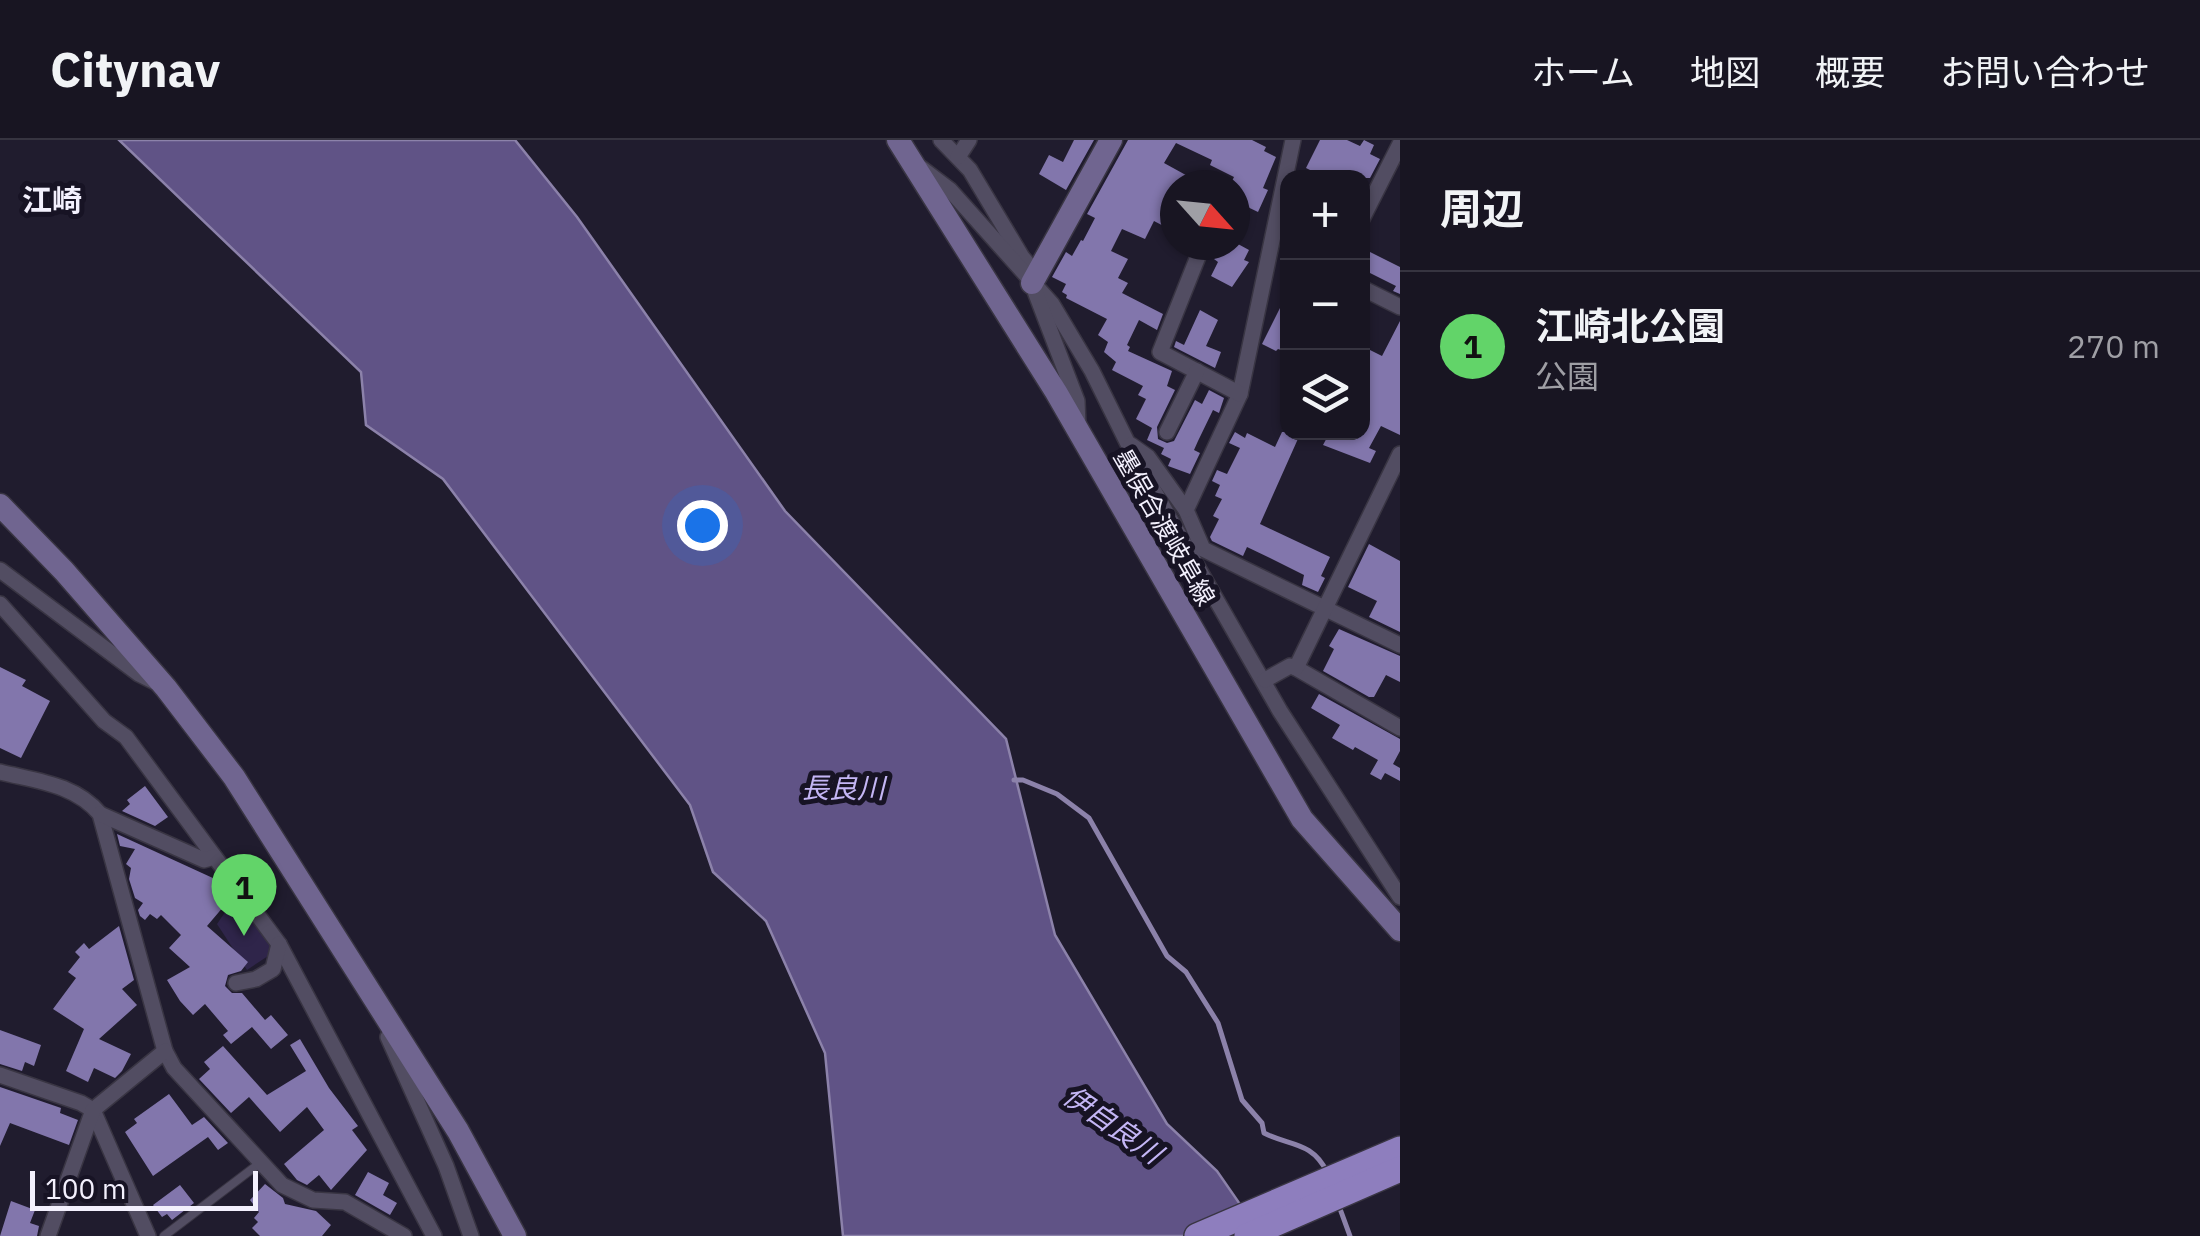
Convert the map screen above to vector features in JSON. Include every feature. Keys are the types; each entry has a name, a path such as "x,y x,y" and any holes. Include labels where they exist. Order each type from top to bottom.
{"main road":[{"path":"1197,1236 1400,1148"},
{"path":"1247,1236 1400,1169"}],"street":[{"name":"墨俣合渡岐阜線","path":"898,140 1079,434 1302,818 1400,930"},
{"path":"969,140 950,147 970,170 1062,321 1126,442 1280,711 1400,896"},
{"path":"1035,278 1110,140"},
{"path":"1186,510 1240,394 1294,140"},
{"path":"1370,203 1400,144"},
{"path":"914,163 950,190 1035,278 1040,310 1077,401 1079,434"},
{"path":"1268,252 1280,256"},
{"path":"1196,260 1160,352 1240,394"},
{"path":"1370,292 1400,308"},
{"path":"1167,432 1197,371"},
{"path":"1126,442 1148,457 1186,510 1203,549 1400,646"},
{"path":"1296,668 1400,454"},
{"path":"0,505 64,571 166,688 234,777 458,1131 515,1236"},
{"path":"0,570 139,674 166,688"},
{"path":"0,604 104,721 126,737 279,944 434,1236"},
{"path":"1265,680 1290,666 1296,668 1400,728"},
{"path":"0,772 73,790 100,814 165,1051 174,1068 282,1185 312,1200 345,1202 404,1236"},
{"path":"100,814 204,860 214,856"},
{"path":"236,982 256,979 273,969 279,944"},
{"path":"360,972 446,1166 471,1236"},
{"path":"48,1236 93,1110 165,1051"},
{"path":"0,1076 93,1110 148,1236"}],"lane":[{"path":"164,1236 260,1163"}],"shaded area":[{"path":"234,899 273,947 268,956 247,970 217,924"}],"water":[{"name":"長良川","path":"119,140 515,140 577,217 785,511 1006,739 1055,935 1167,1124 1217,1171 1262,1236 843,1236 825,1053 766,921 713,872 690,805 443,479 366,425 361,372"}],"building":[{"path":"1074,140 1094,140 1066,190 1039,174 1049,155 1063,162"},
{"path":"1128,140 1252,140 1276,157 1258,212 1250,208 1250,170 1220,170 1210,165 1212,160 1176,143 1164,163 1177,170 1160,170 1160,224 1154,221 1145,239 1122,229 1111,251 1128,259 1118,278 1128,283 1122,293 1163,314 1157,330 1139,320 1127,345 1128,351 1172,371 1167,386 1175,390 1157,427 1158,439 1174,441 1195,400 1202,404 1209,390 1224,398 1219,413 1213,410 1198,441 1194,450 1200,453 1190,474 1168,466 1171,459 1161,454 1164,448 1147,440 1152,428 1136,419 1146,399 1138,395 1143,386 1112,370 1116,362 1104,352 1108,342 1098,335 1107,319 1066,298 1062,292 1066,284 1052,277 1066,252 1072,256 1083,241 1095,218 1087,214"},
{"path":"1320,140 1347,140 1360,146 1364,140 1374,145 1370,154 1380,159 1370,178 1370,170 1306,168"},
{"path":"1370,252 1400,267 1400,294 1393,291 1396,286 1370,273"},
{"path":"1215,260 1249,262 1232,287 1211,276 1218,262"},
{"path":"1280,308 1280,350 1262,344"},
{"path":"1200,310 1218,320 1206,346 1221,352 1215,368 1174,347 1176,341 1184,345"},
{"path":"1400,321 1400,435 1381,426 1369,448 1376,451 1370,463 1323,445 1326,440 1370,440 1370,350 1382,356"},
{"path":"1235,432 1245,438 1247,433 1275,447 1280,436 1280,440 1297,440 1260,524 1330,557 1318,592 1302,585 1304,575 1270,558 1247,547 1243,556 1212,541 1210,537 1219,519 1213,516 1222,499 1215,496 1220,485 1212,481 1217,470 1227,474 1240,448 1229,443"},
{"path":"1369,544 1400,561 1400,632 1369,617 1377,601 1348,587"},
{"path":"1339,629 1400,656 1400,682 1386,675 1374,697 1369,697 1323,671 1334,649 1329,646"},
{"path":"0,667 26,680 22,686 50,701 21,758 0,748"},
{"path":"1319,694 1400,739 1400,751 1393,764 1400,768 1400,781 1385,773 1381,780 1370,774 1378,760 1332,738 1340,725 1311,708"},
{"path":"145,786 168,817 155,826 122,811 130,804 127,800"},
{"path":"117,834 215,879 212,884 230,899 207,926 248,962 241,971 228,975 225,986 232,993 242,993 265,1020 271,1015 288,1035 271,1049 252,1027 231,1044 223,1035 228,1031 205,1004 193,1015 180,1001 167,980 190,967 169,948 181,935 161,915 157,919 150,914 145,920 140,916 138,910 143,903 135,898 129,879 131,868 126,864 135,849 120,846"},
{"path":"119,926 134,980 122,989 137,1005 99,1039 131,1054 115,1078 94,1068 88,1082 66,1071 84,1029 53,1009 76,978 68,972 80,957 75,952 84,943 89,949"},
{"path":"0,1030 41,1045 34,1066 25,1062 22,1071 0,1064"},
{"path":"300,1039 329,1088 358,1126 352,1130 367,1150 331,1190 319,1175 307,1185 297,1180 284,1164 324,1130 307,1107 280,1132 249,1097 231,1113 199,1079 210,1069 204,1062 223,1046 267,1095 306,1071 290,1045"},
{"path":"0,1087 61,1108 60,1113 78,1120 69,1145 10,1123 0,1146"},
{"path":"169,1094 192,1125 204,1117 228,1143 218,1150 208,1137 153,1176 125,1132 137,1123 134,1119"},
{"path":"368,1172 389,1183 383,1195 397,1203 390,1215 355,1195"},
{"path":"265,1184 285,1204 316,1211 331,1225 322,1236 260,1236 252,1228 258,1222 254,1218 259,1212 250,1200"},
{"path":"180,1185 194,1203 172,1220 167,1214 162,1217 153,1205"},
{"path":"11,1201 35,1210 30,1223 39,1226 37,1236 0,1236"}],"waterway":[{"path":"1014,780 1057,794 1089,818 1167,956 1186,972 1218,1023 1242,1100 1262,1123 1264,1133 1307,1149 1327,1172"},
{"path":"1339,1206 1350,1236"}],"place":[{"name":"江崎北公園","path":"244,936"}],"district":[{"name":"江崎","path":"52,199"}],"water label":[{"name":"伊自良川","path":"1113,1124"}]}
